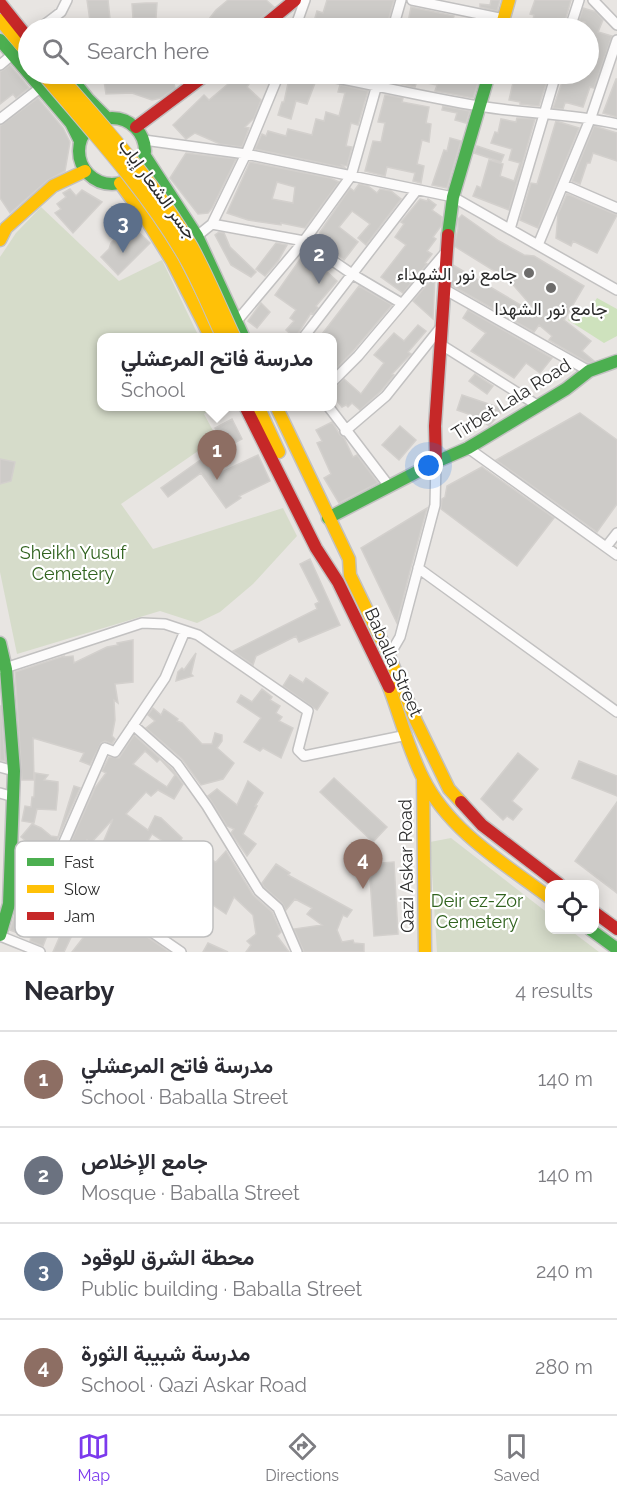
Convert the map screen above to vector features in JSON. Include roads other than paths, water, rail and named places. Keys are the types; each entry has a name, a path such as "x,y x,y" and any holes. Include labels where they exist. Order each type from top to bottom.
{"main road":[{"path":"9,0 23,18"},
{"path":"273,18 295,0"},
{"path":"504,18 509,0"},
{"path":"0,3 18,26"},
{"path":"0,20 18,42"},
{"path":"0,40 18,62"},
{"path":"37,84 71,123 80,141"},
{"name":"جسر الشعار إياب","path":"53,84 117,159 183,252 222,333"},
{"path":"66,84 130,158 159,197 191,247 232,333"},
{"path":"76,84 107,118"},
{"path":"140,133 196,84"},
{"path":"436,462 435,426 445,253 453,197 486,84"},
{"path":"145,156 137,174 120,183 101,182 85,171 79,157 80,141 87,128 107,118 123,119 140,133 145,156 197,236 242,333"},
{"path":"0,240 6,228 53,186 85,171"},
{"path":"120,183 172,261 208,333"},
{"name":"Tirbet Lala Road","path":"328,518 468,448 566,388 589,371 617,361"},
{"name":"Baballa Street","path":"248,411 316,548 344,579 389,656 416,721 449,789 482,825 553,880"},
{"path":"261,411 344,579"},
{"path":"268,411 296,480"},
{"name":"Baballa Street","path":"278,411 349,559 344,579 386,680 423,779 443,808 474,842 545,895"},
{"path":"0,644 14,771 7,795 5,858 10,874 9,904 0,935"},
{"name":"Qazi Askar Road","path":"423,779 425,952"},
{"path":"599,916 617,929"},
{"path":"596,934 617,949"}],"street":[{"path":"53,18 61,12 67,0"},
{"path":"299,18 305,0"},
{"path":"396,18 401,0"},
{"path":"412,0 480,18"},
{"path":"573,18 579,0"},
{"path":"593,0 617,25"},
{"path":"538,245 591,117 617,40"},
{"path":"0,65 12,55"},
{"path":"197,236 212,224 246,154 275,84"},
{"path":"367,84 480,106 591,117 617,124"},
{"path":"510,230 553,84"},
{"path":"236,322 304,241 351,176 377,86"},
{"path":"0,119 40,88"},
{"path":"140,133 453,197 617,290"},
{"path":"564,185 617,208"},
{"path":"307,333 416,190"},
{"path":"212,224 304,241 352,274 401,303"},
{"path":"337,378 445,253"},
{"path":"444,289 589,371"},
{"path":"345,431 386,396 441,327"},
{"path":"440,344 537,405"},
{"path":"331,411 389,486"},
{"path":"468,448 617,555"},
{"path":"389,656 400,637 435,505 436,462"},
{"path":"606,547 617,533"},
{"path":"418,568 617,712"},
{"path":"3,675 142,623 165,624 198,636 308,711 298,750 304,756 407,735"},
{"path":"64,841 105,748 115,752 165,678 185,631"},
{"path":"133,725 177,764 207,806 259,891 278,908 297,952"},
{"path":"0,767 14,771"},
{"path":"10,874 15,876"},
{"path":"9,904 15,899"},
{"path":"0,935 40,952"},
{"path":"159,937 181,952"}],"place":[{"name":"محطة الشرق للوقود","path":"123,253"},
{"name":"جامع نور الشهداء","path":"529,273"},
{"name":"جامع الإخلاص","path":"319,284"},
{"name":"جامع نور الشهدا","path":"551,288"},
{"name":"مدرسة فاتح المرعشلي","path":"217,480"},
{"name":"مدرسة شبيبة الثورة","path":"363,889"}],"park label":[{"name":"Sheikh Yusuf Cemetery","path":"73,562"},
{"name":"Deir ez-Zor Cemetery","path":"477,910"}]}
